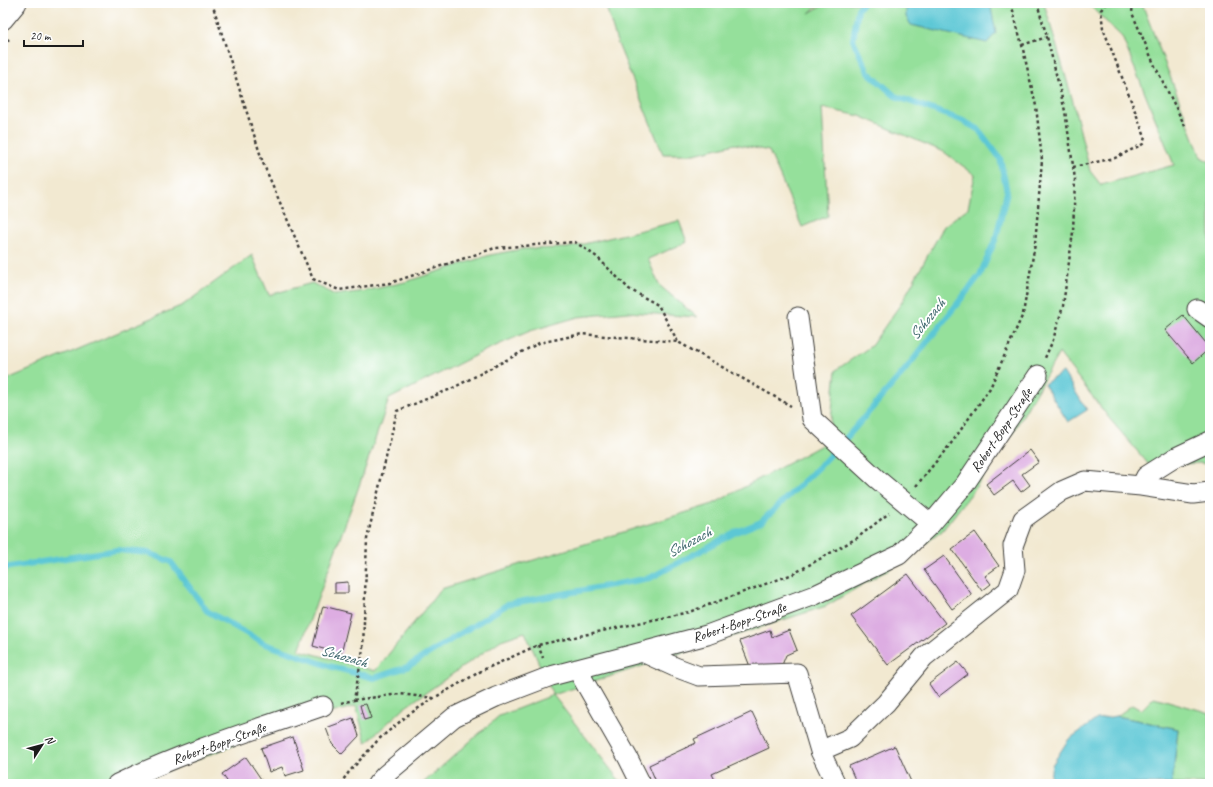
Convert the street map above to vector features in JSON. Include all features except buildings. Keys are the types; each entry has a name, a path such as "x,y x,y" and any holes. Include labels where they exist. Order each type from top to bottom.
{"street":[{"path":"3,20 17,3"},
{"path":"798,317 812,419 877,479 931,524"},
{"name":"Robert-Bopp-Straße","path":"377,784 385,775 454,717 496,697 551,676 707,636 815,595 898,555 931,524 965,484 1038,375"},
{"path":"1141,486 1146,476 1176,457 1210,441"},
{"path":"820,751 850,738 886,703 924,657 1008,590 1015,570 1013,546 1023,519 1062,491 1085,481 1141,486 1193,494 1210,492"},
{"path":"642,652 699,676 797,673 820,751 836,784"},
{"path":"577,669 628,758 641,784"},
{"name":"Robert-Bopp-Straße","path":"117,784 143,771 188,753 323,706"}],"path":[{"path":"212,3 263,163 313,279 339,290 390,283 495,248 554,242 574,242 596,257 630,289 658,305 678,342"},
{"path":"340,784 379,739 408,715 434,698 483,670 538,646 689,612 793,574 857,538 904,501 953,441 990,388 1023,314 1035,244 1042,160 1036,106 1011,3"},
{"path":"1037,3 1065,111 1075,179 1073,232 1063,306 1053,340 1038,375"},
{"path":"1073,167 1115,158 1143,144 1145,137 1103,28 1101,10 1106,3"},
{"path":"1133,3 1132,13 1154,64 1186,128"},
{"path":"1022,45 1047,37"},
{"path":"355,691 363,648 367,539 396,411 451,389 540,343 582,334 678,342 740,376 812,419"},
{"path":"354,700 400,694 434,698"}],"green space":[{"path":"605,3 820,3 809,13 827,3 1044,3 1072,98 1090,171 1101,185 1174,165 1122,37 1087,3 1144,3 1143,6 1201,157 1210,162 1210,465 1200,463 1150,466 1109,418 1059,353 1012,434 971,494 942,531 901,562 826,606 553,695 525,632 501,640 404,708 366,743 356,706 284,726 133,784 3,784 3,381 183,305 252,255 269,295 312,283 335,295 365,291 405,282 490,255 522,249 567,248 679,221 687,242 648,259 659,285 697,317 628,312 578,317 530,331 482,352 389,399 299,650 375,671 441,589 713,504 829,441 836,370 871,346 902,302 944,226 968,208 975,175 944,152 860,116 822,108 828,216 802,227 769,151 735,144 694,154 663,154 616,39"},
{"path":"553,695 622,784 422,784 499,716"},
{"path":"1154,697 1210,713 1210,784 1172,784 1178,729 1117,716 1132,705 1141,710"}],"water":[{"path":"906,3 990,3 996,33 987,43 911,25 906,17"},
{"path":"1063,372 1087,410 1068,422 1044,384"},
{"path":"1117,716 1178,729 1172,784 1049,784 1052,765 1068,740 1097,719"}],"waterway":[{"name":"Schozach","path":"3,568 117,550 149,553 171,562 207,611 265,644 329,666 374,678 407,667 508,604 650,578 734,533 761,522 819,467 848,436 905,370 980,275 996,238 1007,192 1000,158 978,129 961,120 895,96 868,72 853,40 858,9 863,3"}]}
